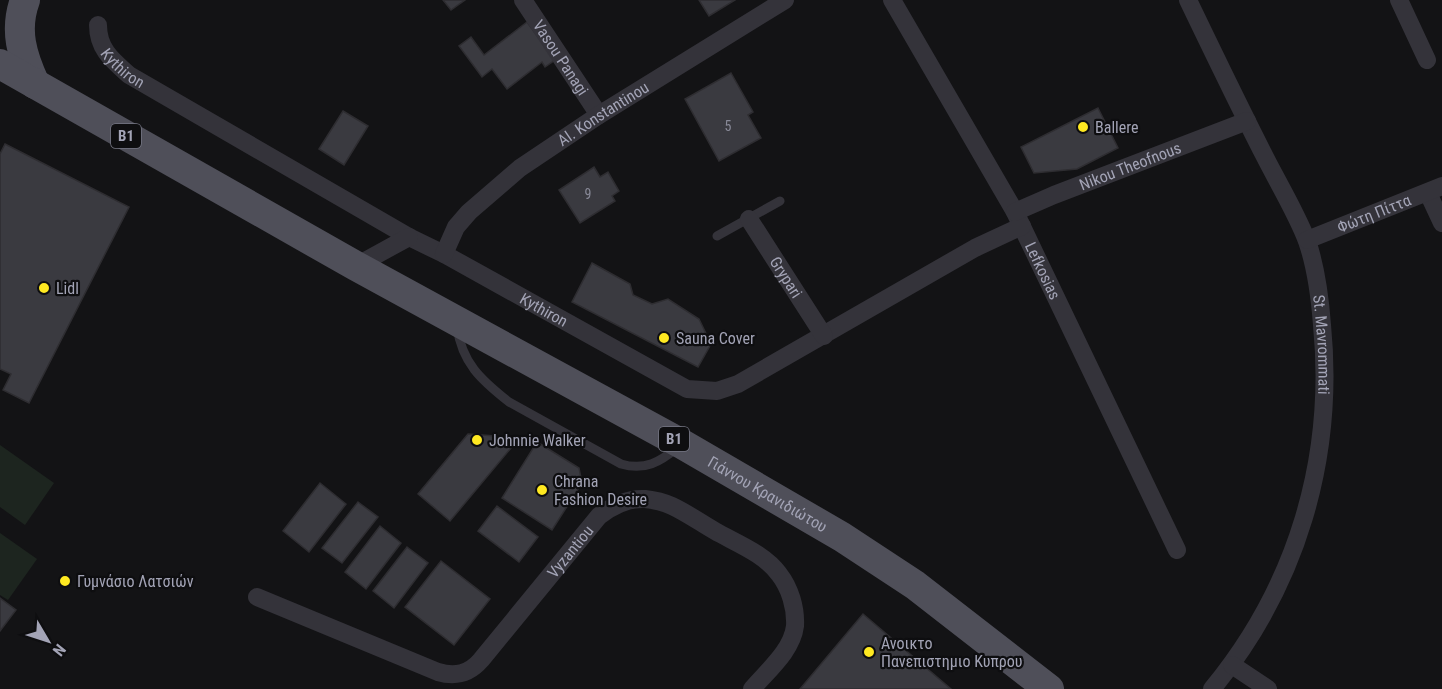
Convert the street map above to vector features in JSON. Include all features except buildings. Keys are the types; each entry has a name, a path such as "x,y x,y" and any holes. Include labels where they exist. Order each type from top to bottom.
{"main road":[{"path":"25,0 19,23 20,36 25,63 35,84"},
{"name":"B1","path":"0,64 35,84"},
{"name":"Γιάννου Κρανιδιώτου","path":"35,84 356,266 682,444 842,537 889,567 1049,689"}],"street":[{"name":"Vasou Panagi","path":"524,0 599,115"},
{"name":"Al. Konstantinou","path":"444,254 456,227 483,199 520,168 599,115 785,0"},
{"name":"Lefkosias","path":"892,0 1019,219 1177,550"},
{"name":"St. Mavrommati","path":"1188,0 1306,240 1320,307 1325,350 1322,427 1316,474 1306,516 1271,601 1232,665 1212,689"},
{"path":"1399,0 1427,60"},
{"name":"Kythiron","path":"98,25 101,47 129,75 409,237 444,254 687,389 705,391 726,389 750,378 975,248 1019,219"},
{"name":"Nikou Theofnous","path":"1019,219 1054,195 1247,121"},
{"path":"1435,190 1442,223"},
{"name":"Φώτη Πίττα","path":"1306,240 1435,190"},
{"name":"Grypari","path":"749,219 824,336"},
{"path":"356,266 409,237"},
{"name":"Vyzantiou","path":"257,597 438,672 460,674 481,660 599,516 626,501 652,500 673,507 765,560 779,573 785,583 794,612 793,633 782,654 752,689"},
{"path":"1232,665 1268,689"}],"lane":[{"path":"717,236 780,201"},
{"path":"456,321 459,343 468,362 496,392 509,402 621,464 648,466 658,462 682,444"}],"shaded area":[{"path":"0,445 54,483 25,525 0,507"},
{"path":"0,533 37,559 8,600 0,595"}],"place":[{"name":"Ballere","path":"1083,127"},
{"name":"Lidl","path":"44,288"},
{"name":"Sauna Cover","path":"664,338"},
{"name":"Johnnie Walker","path":"477,440"},
{"name":"Chrana Fashion Desire","path":"542,490"},
{"name":"Γυμνάσιο Λατσιών","path":"65,581"},
{"name":"Ανοικτο Πανεπιστημιο Κυπρου","path":"869,652"}]}
